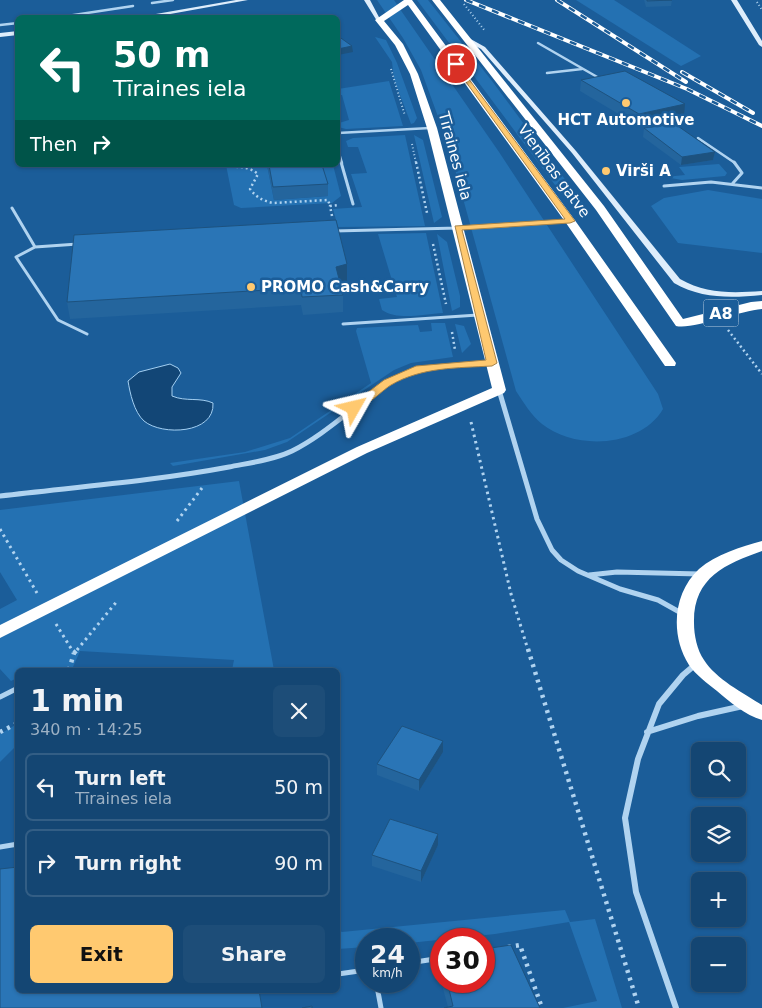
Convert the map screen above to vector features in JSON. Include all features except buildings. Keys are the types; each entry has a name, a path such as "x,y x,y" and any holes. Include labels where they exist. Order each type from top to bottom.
{"highway":[{"name":"Vienības gatve","path":"436,0 600,208 680,323 710,317 731,308 762,305"},
{"path":"379,20 409,1"},
{"name":"Vienības gatve","path":"409,1 570,221 670,363"},
{"name":"Tīraines iela","path":"379,20 399,44 414,74 432,128 499,390"},
{"path":"0,632 362,450 499,390"},
{"path":"754,709 697,664 688,641 684,615 690,593 704,574 733,555 762,546"}],"main road":[{"path":"153,15 245,0"},
{"name":"Tīraines iela","path":"367,0 379,20"},
{"path":"734,0 762,45"},
{"path":"0,35 15,33"},
{"name":"Vienības gatve","path":"465,38 483,48 574,152 677,280 692,290 710,294 762,293"}],"street":[{"path":"0,496 218,470 290,452 319,435 388,383 419,368 492,363"},
{"path":"499,390 538,519 552,550 561,560 588,575 620,589 658,600 684,615"},
{"path":"588,575 617,572 704,574"},
{"path":"676,1008 636,892 625,818 638,759 659,704 683,675 697,664"},
{"path":"647,732 698,716 754,709"}],"lane":[{"path":"152,3 173,0"},
{"path":"74,15 133,6"},
{"path":"0,25 15,23"},
{"path":"538,43 606,82"},
{"path":"547,73 584,68"},
{"path":"340,133 432,128"},
{"path":"698,138 734,162 742,172 733,183"},
{"path":"340,157 353,204"},
{"path":"664,186 693,183 733,183 762,188"},
{"path":"12,208 35,247"},
{"path":"326,232 458,228 570,221"},
{"path":"82,243 35,247 16,257 58,320 87,334"},
{"path":"343,324 480,315"},
{"path":"0,697 15,690"},
{"path":"0,847 15,844"},
{"path":"340,974 355,972"},
{"path":"378,993 381,1008"}],"path":[{"path":"388,62 409,130 458,365"},
{"path":"248,167 258,174 250,189 264,202 328,200 336,231"},
{"path":"330,206 353,204"},
{"path":"467,405 511,594 639,1008"},
{"path":"173,526 218,470"},
{"path":"74,653 118,600"},
{"path":"0,732 15,724"},
{"path":"505,948 520,945 542,1008"}],"shaded area":[{"path":"377,0 394,0 499,152 658,394 663,409 653,422 640,431 624,438 607,441 589,441 556,433 542,424 531,413 516,391 448,144 421,70 403,38"},
{"path":"417,0 428,0 492,81 587,209 567,201"},
{"path":"576,0 614,0 701,56 681,66"},
{"path":"375,37 386,40 397,63 417,118 414,123 411,124 394,79 392,62"},
{"path":"389,81 403,126 346,129 340,128 340,123 349,120 342,95 340,95 340,89"},
{"path":"405,135 425,226 338,227 333,209 362,207 351,174 367,173 358,147 348,147 346,141 353,138"},
{"path":"414,135 423,140 442,217 434,223"},
{"path":"719,164 727,173 725,176 682,180 665,177 685,175 679,167"},
{"path":"226,167 267,167 274,200 328,196 320,167 334,167 341,196 332,203 241,208 234,205"},
{"path":"708,190 762,199 762,253 678,243 651,206 664,198"},
{"path":"426,233 443,313 403,316 382,310 379,299 397,297 378,234"},
{"path":"437,234 447,242 460,296 460,307 452,311"},
{"path":"431,323 445,323 453,357 411,363 394,370 287,442 265,450 173,466 170,463 245,452 290,438 371,383 356,331 357,328 418,325 420,332 432,331"},
{"path":"455,324 464,326 471,344 462,353"},
{"path":"170,364 178,368 181,373 172,387 172,396 213,403 211,413 206,421 197,426 174,430 152,426 144,421 135,408 128,381 139,372"},
{"path":"239,481 274,668 232,668 234,660 80,651 73,667 15,668 15,679 11,681 0,669 0,609 17,600 0,572 0,510"},
{"path":"15,725 15,747 0,762 0,734"},
{"path":"565,910 570,922 595,919 622,1008 563,1008 597,1001 569,922 495,934 495,928 430,928 430,941 420,942 420,928 383,928"},
{"path":"340,931 355,931 355,948 340,949"}],"railway":[{"path":"466,0 687,89 762,126"},
{"path":"557,0 686,82"},
{"path":"682,72 753,113"}],"place":[{"name":"HCT Automotive","path":"626,103"},
{"name":"Virši A","path":"606,171"},
{"name":"PROMO Cash&Carry","path":"251,287"}],"route":[{"path":"354,408 388,383 419,368 492,363 458,228 570,221 456,64"}]}
